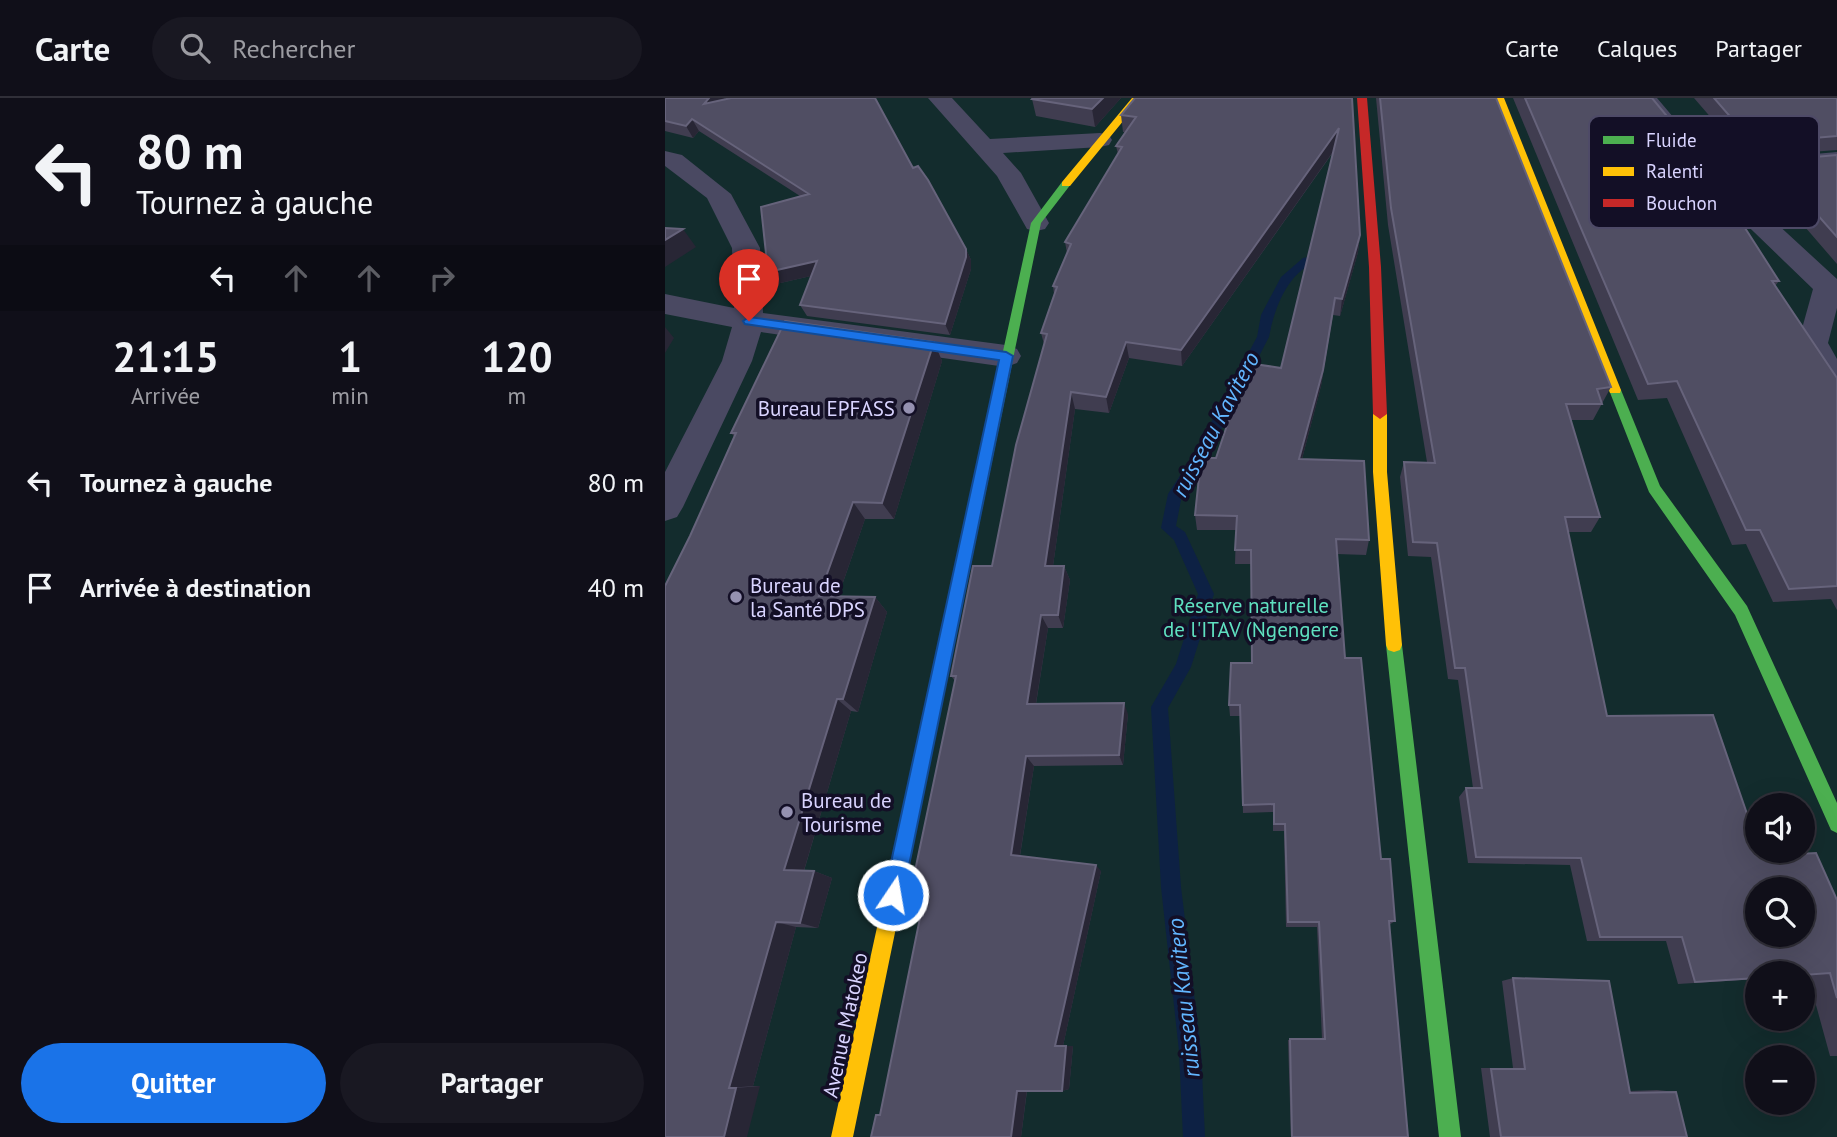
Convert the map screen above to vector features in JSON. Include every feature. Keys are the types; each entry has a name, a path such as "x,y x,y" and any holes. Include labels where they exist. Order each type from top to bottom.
{"street":[{"path":"939,98 1008,173 1036,223 1100,140 1137,98"},
{"path":"1363,98 1374,255 1381,486 1395,652 1450,1137"},
{"path":"1499,98 1654,488 1741,611 1837,824"},
{"path":"1645,98 1660,116"},
{"path":"986,147 1100,140"},
{"path":"665,158 673,160 718,194 724,204 746,248 749,321 737,362 665,507"},
{"path":"1819,161 1837,159"},
{"name":"Avenue Matokeo","path":"842,1137 1036,223"},
{"path":"1766,228 1833,291 1813,343 1837,387"},
{"path":"665,304 749,321 1006,356"}],"green space":[{"name":"Réserve naturelle de l'ITAV (Ngengere","path":"665,98 1837,98 1837,1137 665,1137"}],"building":[{"path":"665,98 709,98 704,104 731,98 875,98 913,168 918,166 928,180 966,249 966,257 945,324 800,305 817,261 768,272 761,207 809,194 692,119 686,126 665,121"},
{"path":"1033,98 1103,98 1092,109"},
{"path":"1135,98 1352,98 1360,235 1342,299 1335,298 1323,370 1299,459 1364,461 1369,540 1336,539 1345,658 1361,658 1381,859 1390,859 1395,921 1389,921 1408,1137 1292,1137 1290,1039 1325,1039 1319,922 1288,922 1285,824 1274,824 1274,804 1243,805 1240,705 1229,705 1231,663 1252,663 1251,550 1235,550 1237,516 1195,515 1201,458 1216,458 1248,363 1281,368 1339,128 1181,350 1126,342 1106,397 1071,392 1045,566 1064,566 1058,615 1041,615 1027,704 1124,703 1119,755 1026,756 1011,855 1096,865 1055,1046 1066,1046 1062,1091 1017,1091 1011,1137 871,1137 876,1115 880,1115 922,908 907,909 956,676 951,676 973,566 992,566 1016,445 1047,334 1041,333 1057,287 1053,286 1071,244 1065,242 1122,147 1116,146 1136,117 1121,115"},
{"path":"1380,98 1496,98 1611,387 1597,389 1602,404 1566,404 1600,517 1565,517 1607,716 1713,715 1745,808 1745,863 1815,863 1816,853 1837,900 1837,998 1830,973 1815,974 1815,961 1745,961 1745,979 1695,982 1682,937 1600,937 1581,858 1476,857 1466,788 1482,788 1465,668 1455,668 1437,543 1413,542 1404,462 1435,463 1391,208"},
{"path":"1525,98 1652,98 1667,116 1589,116 1589,228 1745,228 1779,281 1772,281 1837,378 1837,586 1789,589 1760,530 1746,530 1677,381 1648,384"},
{"path":"1714,98 1837,98 1837,136 1819,138 1819,116 1730,116"},
{"path":"1837,155 1837,237 1819,217 1819,157"},
{"path":"665,228 683,229 665,240"},
{"path":"785,321 934,342 882,503 853,502 819,596 875,597 843,699 837,699 784,870 814,871 800,923 776,922 729,1088 736,1088 724,1137 665,1137 665,586 736,433 731,433"},
{"path":"1513,978 1609,981 1630,1093 1676,1092 1687,1137 1501,1137 1491,1069 1525,1069"}],"waterway":[{"name":"ruisseau Kavitero","path":"1194,1137 1190,1051 1171,887 1159,707 1183,667 1206,594 1180,536 1168,528 1175,494 1199,458 1263,337 1267,315 1287,277 1307,261 1328,257"}],"traffic: fast":[{"path":"934,704 1036,223 1066,184"},
{"path":"1615,390 1654,488 1741,611 1837,824"},
{"path":"1394,645 1450,1137"}],"traffic: slow":[{"path":"1066,184 1137,98"},
{"path":"1499,98 1615,390"},
{"path":"1380,414 1380,472 1394,645"},
{"path":"842,1137 934,704"}],"traffic: jam":[{"path":"1362,98 1375,267 1380,414"}],"place":[{"name":"Bureau EPFASS","path":"909,408"},
{"name":"Bureau de la Santé DPS","path":"736,597"},
{"name":"Bureau de Tourisme","path":"787,812"}],"route":[{"path":"749,321 1006,356 893,895"}]}
